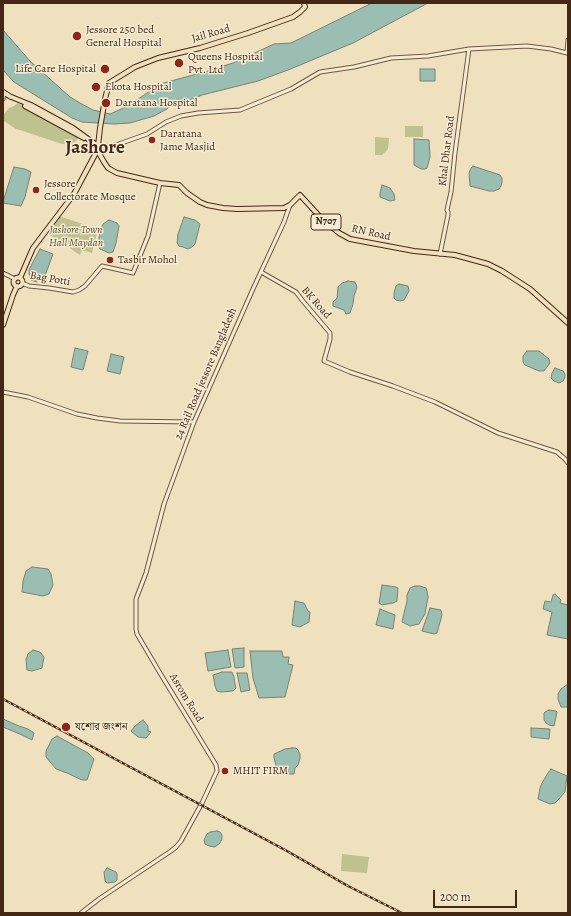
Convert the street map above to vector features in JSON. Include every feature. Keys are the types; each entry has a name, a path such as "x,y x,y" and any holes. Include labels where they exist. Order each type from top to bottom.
{"highway":[{"name":"Jail Road","path":"98,147 103,108 109,83 135,67 158,58 200,48 293,17 305,7 304,3"},
{"name":"N707","path":"3,92 31,105 73,128 98,147"},
{"name":"RN Road","path":"98,147 101,157 108,168 112,171 160,183 179,185 194,198 207,205 237,209 284,208 290,205 300,195 322,219 339,233 350,239 414,251 455,255 488,264 530,289 568,323"},
{"path":"3,325 17,286 20,286 22,283 20,278 33,248 74,194 98,147"},
{"path":"17,286 14,283 15,279 18,277 20,278"}],"street":[{"path":"98,147 116,145 147,134 166,122 181,116 198,113 240,110 291,89 320,72 391,58 428,56 469,49 527,46 551,49 566,53 568,40"},
{"name":"Khal Dhar Road","path":"440,254 448,215 447,210 451,192 469,49"},
{"path":"3,92 3,99"},
{"name":"Bag Potti","path":"22,283 28,286 73,292 85,286 102,266 134,273 148,236 160,183"},
{"name":"24 Rail Road jessore Bangladesh","path":"136,599 148,567 164,504 194,422 284,222 290,205"},
{"name":"BK Road","path":"261,272 296,292 330,333 330,339 324,362 435,402 498,433 557,452 568,464"},
{"path":"3,273 15,279"},
{"path":"3,392 28,397 92,417 120,421 194,422"},
{"name":"Asrom Road","path":"81,913 99,899 176,847 181,841 202,803 217,771 216,765 137,634 136,599"}],"green space":[{"path":"18,103 75,135 78,139 71,144 62,144 16,129 4,121 3,115 9,108"},
{"path":"405,126 423,126 423,137 405,137"},
{"path":"375,137 389,138 388,149 382,155 375,155"},
{"name":"Jashore Town Hall Maydan","path":"59,216 98,229 92,253 82,250 80,255 47,233"},
{"path":"342,854 369,857 367,873 341,871"}],"water":[{"path":"372,3 428,3 353,43 288,70 258,81 202,95 185,102 179,99 172,102 167,109 154,116 130,123 114,124 82,122 72,118 14,82 3,70 3,30 30,61 70,97 93,110 110,114 128,106 160,84 233,63 274,44 291,43"},
{"path":"420,69 435,69 435,81 420,81"},
{"path":"414,139 429,140 430,157 427,168 425,169 421,169 414,165"},
{"path":"473,166 500,175 502,182 499,189 489,191 470,186 469,173"},
{"path":"14,167 31,172 25,197 21,206 3,203"},
{"path":"382,185 390,188 394,194 395,200 390,201 380,197"},
{"path":"184,217 195,220 200,224 195,244 188,249 179,246 177,243 178,234"},
{"path":"109,220 117,223 119,226 113,252 109,253 100,249 98,246 100,231 103,224"},
{"path":"40,249 53,254 43,281 37,280 37,282 31,280 29,270"},
{"path":"348,281 355,282 357,287 350,313 346,314 344,310 333,306 333,302 337,298 338,287 342,283"},
{"path":"399,284 408,286 409,291 404,300 400,301 394,298 396,286"},
{"path":"75,348 88,351 83,370 71,367"},
{"path":"527,351 539,351 549,359 550,363 544,371 539,371 525,365 523,362 523,356"},
{"path":"111,354 124,357 120,374 107,371"},
{"path":"555,368 563,371 565,374 563,381 559,383 551,378"},
{"path":"32,567 48,569 51,574 53,585 49,594 43,596 22,592 26,571"},
{"path":"382,585 398,588 397,601 382,605 379,603"},
{"path":"415,586 426,588 428,597 425,614 419,624 410,626 402,622 407,595 410,588"},
{"path":"555,594 561,600 560,603 568,605 568,639 547,635 552,612 543,609 545,601 551,602 553,595"},
{"path":"295,601 304,603 310,612 309,622 300,627 292,625"},
{"path":"430,608 441,610 442,615 437,633 434,634 422,631"},
{"path":"380,609 395,615 393,629 376,625"},
{"path":"244,648 244,667 235,668 232,649"},
{"path":"33,650 40,652 44,657 42,668 32,671 27,670 26,659 28,654"},
{"path":"228,650 231,667 208,671 205,653"},
{"path":"250,651 282,651 283,657 289,657 288,664 293,665 285,697 259,698 253,678"},
{"path":"222,672 232,672 236,688 233,691 217,691 213,675"},
{"path":"237,673 247,673 250,690 241,692"},
{"path":"568,684 568,707 561,707 558,694 561,689"},
{"path":"549,710 557,712 554,726 549,725 544,720 544,713"},
{"path":"3,719 34,733 32,740 3,727"},
{"path":"143,720 148,726 148,731 151,732 146,738 138,737 131,731"},
{"path":"531,728 550,729 549,739 531,737"},
{"path":"57,736 88,753 94,759 87,780 82,780 56,769 46,757 46,751 52,739"},
{"path":"296,748 300,754 298,765 295,768 294,774 278,773 274,754 285,749"},
{"path":"551,769 567,776 565,792 555,803 550,804 538,799 542,783"},
{"path":"217,831 222,835 220,843 215,847 205,844 204,840 207,834"},
{"path":"107,868 116,872 117,880 115,882 107,883 105,881 104,872"}],"railway":[{"path":"3,699 287,851 348,886 402,913"}],"place":[{"name":"Jessore 250 bed General Hospital","path":"77,36"},
{"name":"Queens Hospital Pvt. Ltd","path":"179,63"},
{"name":"Life Care Hospital","path":"105,69"},
{"name":"Ekota Hospital","path":"96,87"},
{"name":"Daratana Hospital","path":"106,103"},
{"name":"Daratana Jame Masjid","path":"152,140"},
{"name":"Jessore Collectorate Mosque","path":"36,190"},
{"name":"Tasbir Mohol","path":"110,260"},
{"name":"যশোর জংশন","path":"66,727"},
{"name":"MHIT FIRM","path":"225,771"}],"district":[{"name":"Jashore","path":"95,148"}]}
